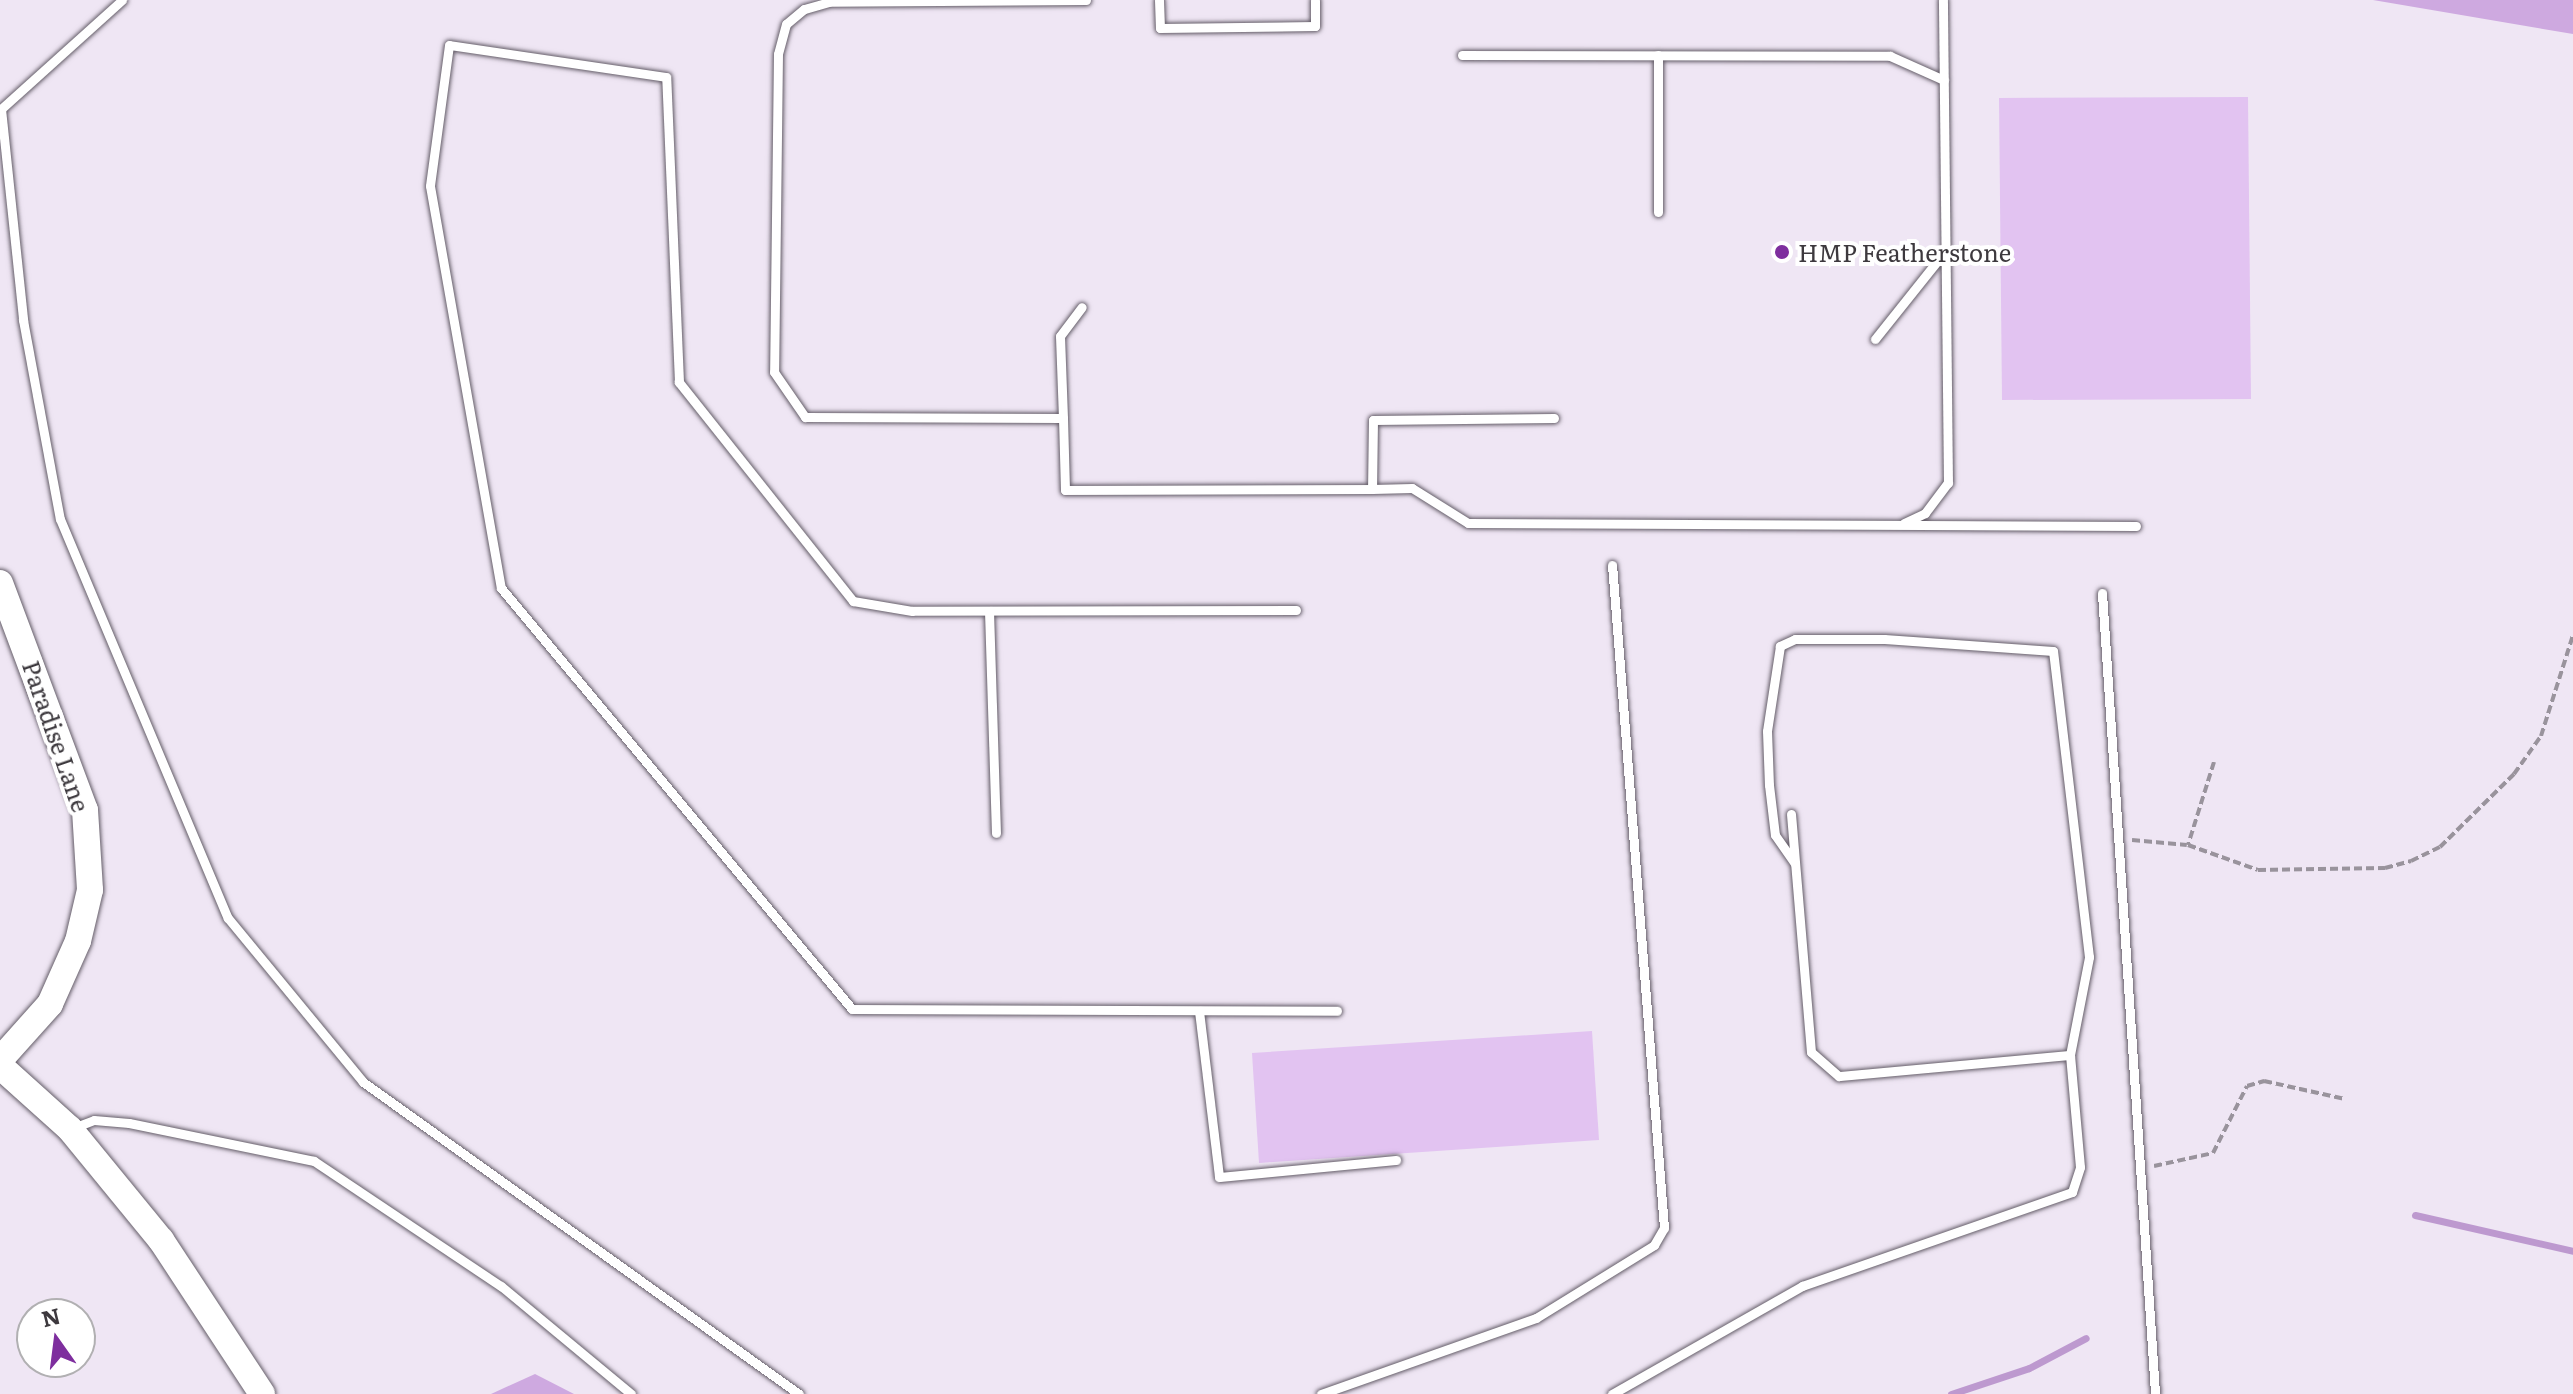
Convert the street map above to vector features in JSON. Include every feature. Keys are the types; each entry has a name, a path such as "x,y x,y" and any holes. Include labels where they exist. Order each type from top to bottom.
{"street":[{"name":"Paradise Lane","path":"0,583 85,810 90,890 78,941 50,1004 0,1060"},
{"path":"0,1066 70,1129 161,1240 262,1394"}],"lane":[{"path":"122,0 1,109 23,320 60,519 228,918 363,1082 799,1394"},
{"path":"1063,418 805,417 774,372 778,54 786,24 804,9 829,2 1086,0"},
{"path":"1159,0 1160,28 1315,26 1315,0"},
{"path":"1901,525 1925,513 1948,483 1943,0"},
{"path":"1296,610 912,611 853,601 679,382 666,77 449,45 430,186 501,588 852,1009 1337,1011"},
{"path":"1462,55 1890,56 1944,80"},
{"path":"1658,55 1658,212"},
{"path":"1875,339 1946,250"},
{"path":"1082,307 1060,336 1065,490 1412,488 1468,523 2136,526"},
{"path":"1372,489 1373,420 1554,418"},
{"path":"1321,1394 1536,1318 1654,1245 1664,1228 1612,565"},
{"path":"2102,593 2153,1394"},
{"path":"989,611 996,833"},
{"path":"1612,1394 1802,1286 2072,1192 2080,1167 2070,1055 2089,957 2053,651 1884,639 1795,639 1780,646 1767,731 1769,785 1775,835 1795,864"},
{"path":"1791,814 1811,1052 1839,1076 2070,1055"},
{"path":"1199,1011 1219,1177 1396,1160"},
{"path":"70,1129 94,1120 129,1123 314,1161 501,1286 631,1394"}],"path":[{"path":"2118,840 2188,845 2258,870 2385,868 2440,847 2514,774 2541,736 2573,635"},
{"path":"2188,845 2214,762"},
{"path":"2140,1168 2213,1153 2247,1086 2264,1081 2345,1099"}],"shaded area":[{"path":"2373,0 2573,0 2573,34"},
{"path":"2248,97 2251,399 2002,400 1999,98"},
{"path":"1592,1031 1599,1140 1259,1163 1252,1053"},
{"path":"535,1374 574,1394 491,1394"}],"waterway":[{"path":"2415,1215 2573,1251"},
{"path":"1951,1394 2029,1368 2086,1338"}],"place":[{"name":"HMP Featherstone","path":"1782,252"}]}
